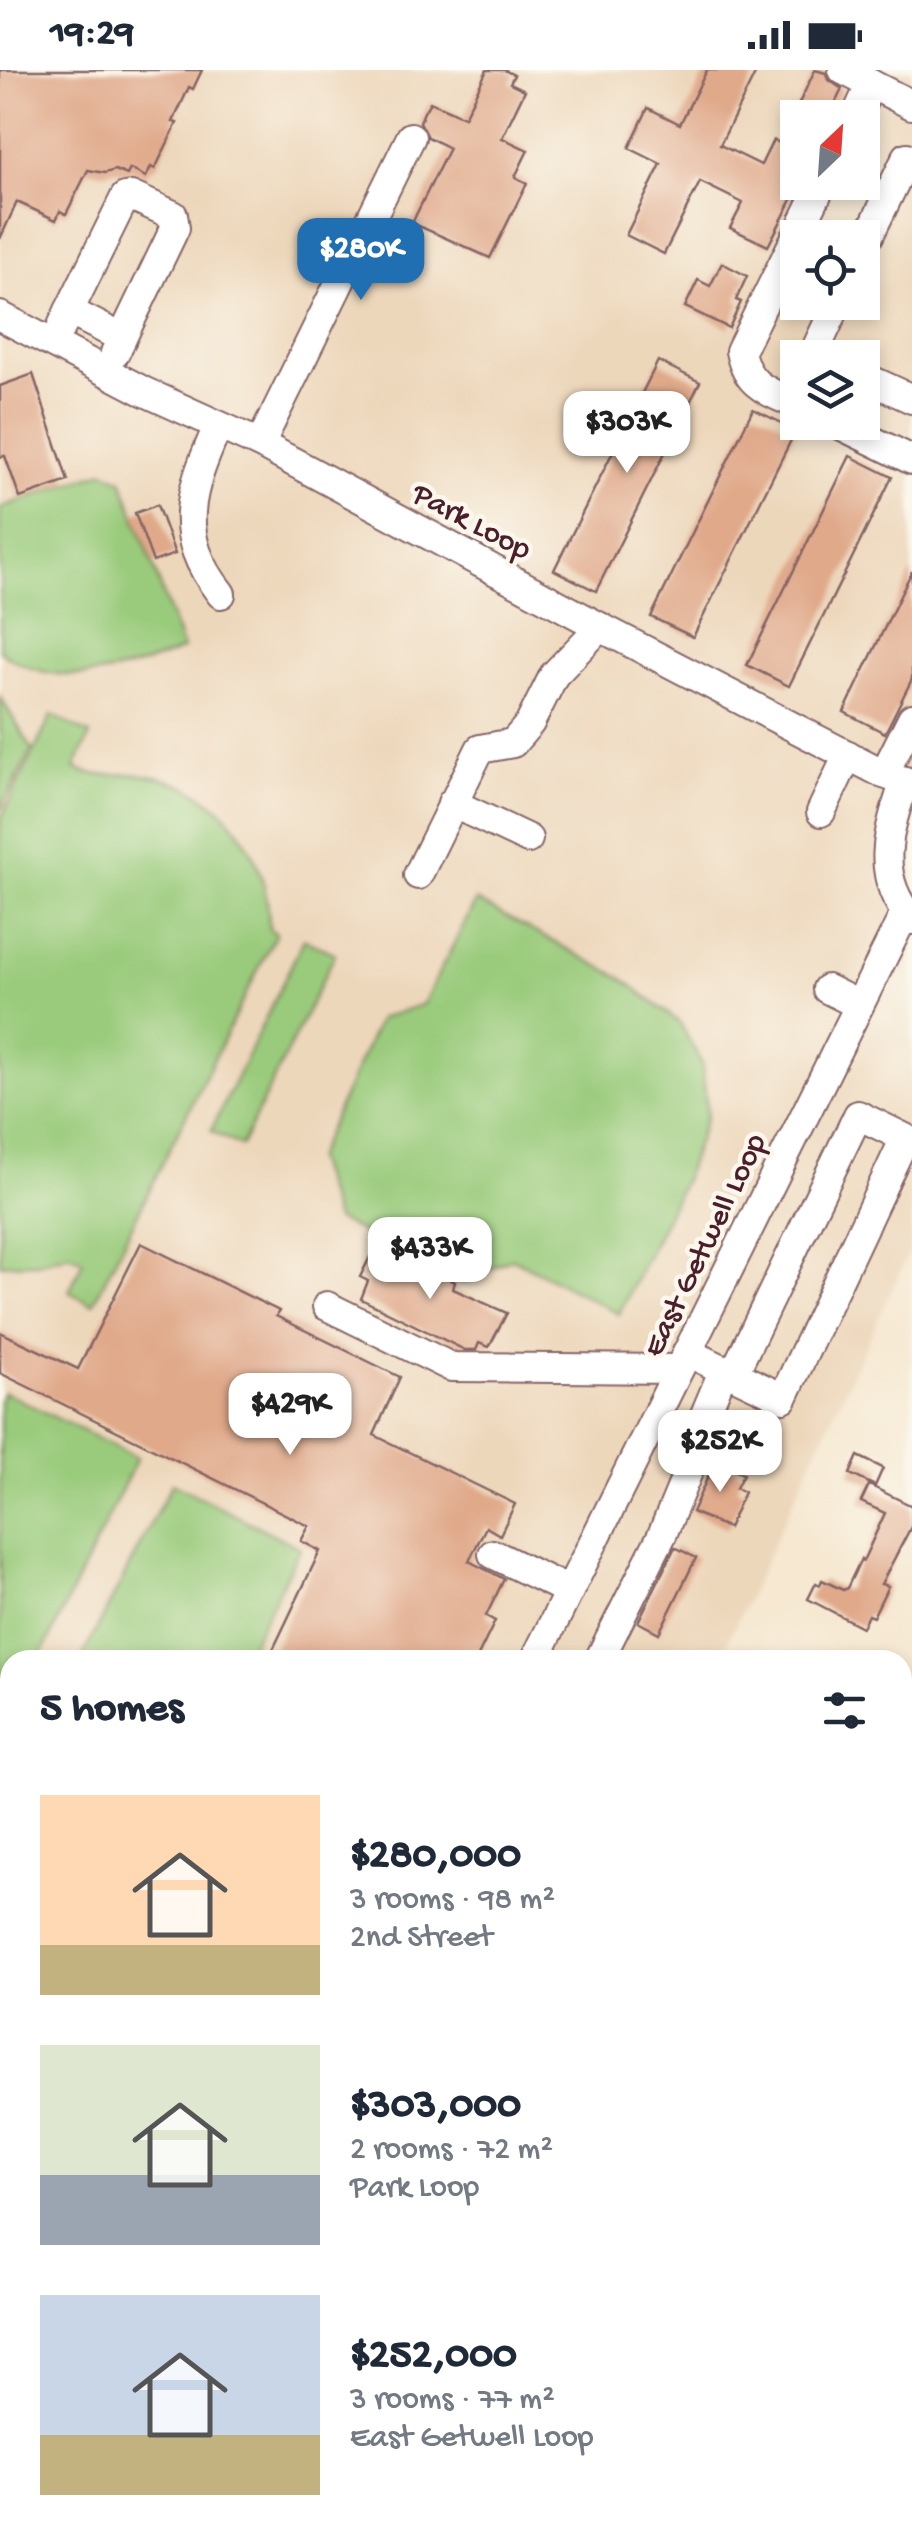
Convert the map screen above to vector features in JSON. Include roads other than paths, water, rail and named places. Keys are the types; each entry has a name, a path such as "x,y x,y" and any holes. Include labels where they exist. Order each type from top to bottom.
{"street":[{"path":"842,70 912,105"},
{"path":"863,100 871,84"},
{"path":"260,444 411,137"},
{"path":"877,220 907,157 912,159"},
{"path":"53,345 124,196 172,216 175,228 105,373"},
{"path":"780,395 750,379 743,369 740,351 814,200"},
{"path":"69,312 122,338"},
{"name":"Park Loop","path":"0,316 105,373 260,444 600,627 900,780"},
{"path":"880,384 912,399"},
{"path":"218,426 197,476 189,513 200,564 221,594"},
{"path":"871,440 912,460"},
{"path":"418,875 480,748 513,742 530,723 554,675 600,627"},
{"path":"909,916 896,903 888,873 888,832 912,718"},
{"path":"821,812 848,755"},
{"path":"452,803 528,839"},
{"name":"East Getwell Loop","path":"540,1650 859,1005 909,916"},
{"path":"827,989 859,1005"},
{"path":"328,1306 451,1367 683,1360 729,1371 783,1398 904,1138 815,1094"},
{"path":"604,1650 662,1535 695,1455 701,1424 858,1115"},
{"path":"493,1554 569,1591"}]}
